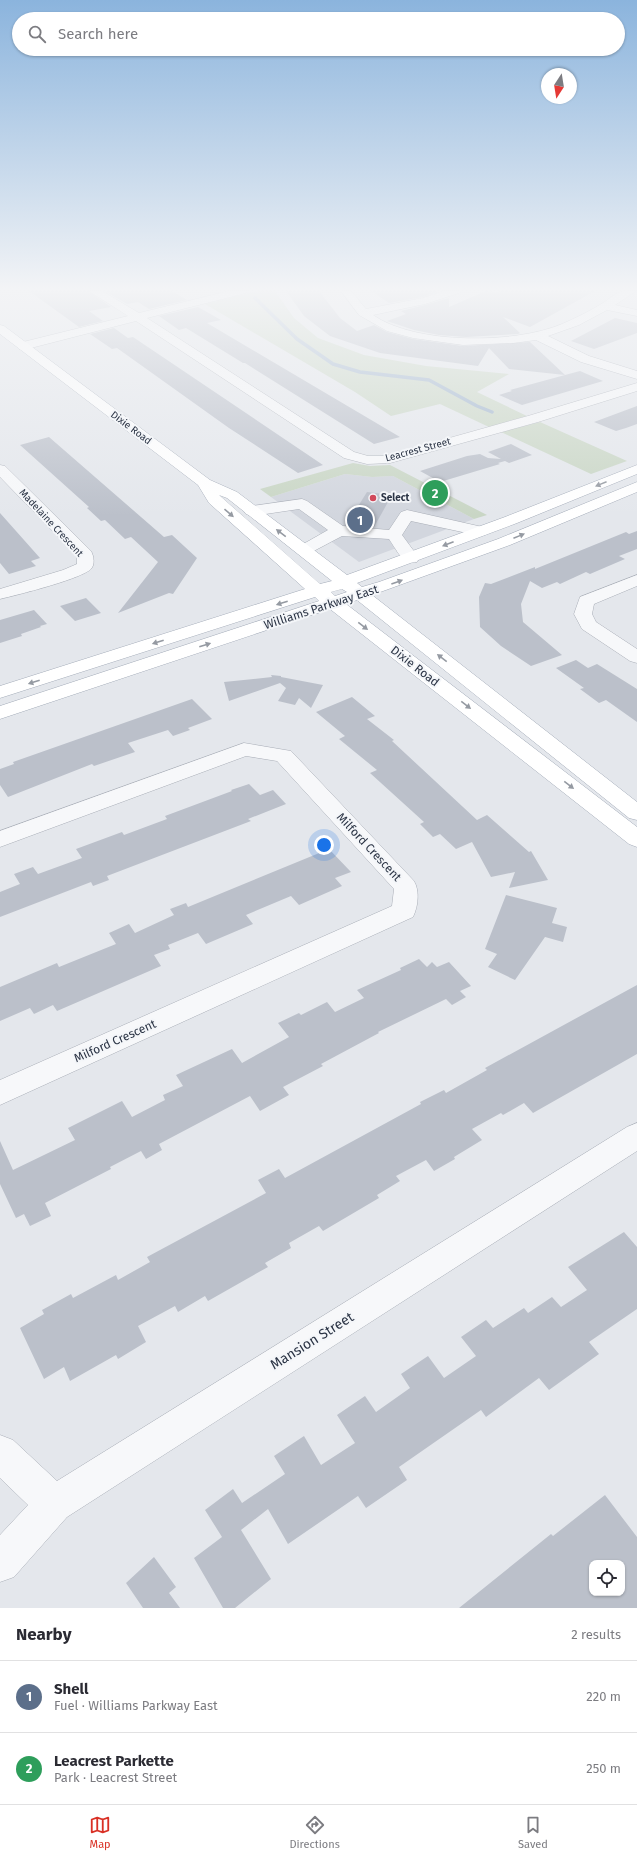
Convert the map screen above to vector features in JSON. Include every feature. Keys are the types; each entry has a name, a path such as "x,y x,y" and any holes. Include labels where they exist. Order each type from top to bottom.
{"main road":[{"name":"Dixie Road","path":"50,366 205,483 232,495 345,582 637,813"},
{"name":"Williams Parkway East","path":"0,713 326,596 345,582 481,532 637,469"},
{"name":"Dixie Road","path":"205,483 214,500 326,596 637,839"},
{"name":"Williams Parkway East","path":"0,692 326,596 360,594 504,542 637,487"}],"street":[{"name":"Leacrest Street","path":"212,366 349,455 367,460 385,460 533,419 637,387"},
{"path":"608,366 637,375"},
{"name":"Madelaine Crescent","path":"0,469 85,555 85,566 68,574 0,594"},
{"path":"252,511 302,504 339,531 394,535 411,558"},
{"path":"394,535 408,515 481,532"},
{"path":"304,550 339,531"},
{"path":"637,580 586,602 583,614 588,625 637,657"},
{"name":"Milford Crescent","path":"0,839 244,749 284,756 406,887 404,911 0,1093"},
{"name":"Mansion Street","path":"0,1563 54,1504 637,1136"},
{"path":"0,1453 54,1504"}],"shaded area":[{"path":"345,474 372,477 393,476 474,519 359,562 271,497"}],"green space":[{"path":"311,366 426,366 509,374 477,392 527,416 489,427 440,404 391,416 355,392"},
{"path":"540,422 627,461 591,474 501,432"},
{"path":"353,463 370,466 390,465 487,515 474,519 393,476 372,477 345,474 271,497 260,489"}],"building":[{"path":"142,366 176,366 323,465 298,473 229,428"},
{"path":"250,366 280,366 400,437 374,444"},
{"path":"506,366 555,366 565,375 509,369"},
{"path":"580,371 603,381 522,405 499,395 512,391 510,390"},
{"path":"637,406 637,424 616,431 594,422"},
{"path":"49,437 164,537 172,535 197,558 173,594 169,593 118,613 158,562 131,537 125,539 105,520 101,521 87,508 89,507 20,445"},
{"path":"511,444 532,455 509,463 505,461 498,463 500,464 440,482 420,471 467,456 480,454 488,458 501,459 488,452"},
{"path":"367,492 392,495 374,527 347,524"},
{"path":"0,513 40,558 31,561 36,566 9,574 0,563"},
{"path":"637,531 637,549 619,556 625,559 590,574 586,572 560,584 557,582 542,588 530,581 521,604 523,622 562,655 531,666 501,646 480,627 479,597 485,583 491,584 535,567 535,569 626,532 629,534"},
{"path":"86,598 101,613 75,621 60,606"},
{"path":"34,610 47,624 21,634 22,636 0,643 0,620"},
{"path":"576,660 588,668 597,664 637,689 637,722 606,700 599,703 580,689 584,688 556,668"},
{"path":"271,675 323,685 311,708 299,698 295,705 278,701 286,688 280,683 229,701 224,682 272,677"},
{"path":"352,697 375,716 367,719 394,740 392,741 477,820 487,815 529,852 531,851 548,880 509,888 515,872 491,877 472,842 456,849 440,834 433,837 420,824 424,822 370,773 377,770 339,739 345,736 316,712"},
{"path":"192,699 212,719 188,728 190,730 173,736 168,730 128,743 135,752 94,766 92,764 8,797 0,785 0,769 14,764 13,762"},
{"path":"249,784 260,795 273,790 286,804 248,819 251,821 107,876 109,880 93,886 91,882 0,917 0,892 20,884 14,874 33,867 38,874 82,858 76,849 122,832 124,835 167,819 165,816"},
{"path":"329,849 351,872 335,878 342,886 299,905 291,896 246,915 253,924 206,944 198,933 168,945 170,949 154,955 161,966 57,1011 53,1005 34,1014 30,1008 0,1021 0,987 57,963 59,967 116,944 109,933 129,924 135,933 174,915 170,909 186,903 188,907"},
{"path":"506,895 557,908 552,923 567,927 563,942 545,937 515,980 488,967 497,954 485,949"},
{"path":"419,959 427,967 432,962 437,967 449,962 471,986 460,991 466,997 452,1005 446,999 378,1032 379,1033 321,1064 323,1066 283,1087 289,1095 260,1111 250,1096 159,1144 162,1150 146,1159 141,1151 110,1167 111,1169 45,1203 51,1216 30,1226 24,1214 16,1218 0,1184 0,1141 13,1170 75,1140 68,1128 122,1101 132,1117 165,1100 163,1095 183,1086 176,1075 232,1049 242,1063 289,1037 278,1023 299,1013 301,1015 327,1002 335,1012 364,998 357,990 401,970 400,968"},
{"path":"637,985 637,1054 533,1113 524,1103 503,1115 501,1113 472,1129 482,1140 454,1157 455,1159 434,1171 426,1160 396,1176 400,1181 377,1195 379,1198 323,1231 319,1226 289,1243 291,1248 265,1263 268,1267 208,1301 205,1296 178,1312 175,1306 138,1326 146,1342 118,1359 116,1355 70,1381 64,1367 44,1379 20,1328 44,1314 42,1310 71,1294 73,1298 116,1275 118,1280 150,1262 147,1257 266,1193 258,1180 279,1169 285,1178 421,1104 420,1102 444,1090 446,1093 487,1070 485,1068"},
{"path":"624,1232 637,1247 637,1309 589,1342 599,1354 549,1390 539,1378 486,1417 481,1410 399,1467 407,1480 366,1508 358,1496 288,1544 268,1509 241,1530 271,1579 235,1608 223,1608 194,1558 222,1537 205,1510 233,1489 242,1503 285,1474 274,1456 304,1436 321,1465 355,1443 337,1415 365,1396 376,1412 410,1388 401,1374 428,1356 444,1378 476,1356 461,1337 486,1320 493,1328 524,1308 528,1313 552,1297 561,1307 587,1290 568,1267"},
{"path":"605,1495 637,1537 637,1608 459,1608 551,1534 553,1536"},
{"path":"154,1557 176,1587 169,1593 180,1608 143,1608 126,1583"}],"waterway":[{"path":"340,366 360,372 429,380 477,406 492,412"}],"place":[{"name":"Leacrest Parkette","path":"435,493"},
{"name":"Select","path":"373,498"},
{"name":"Shell","path":"360,520"}]}
